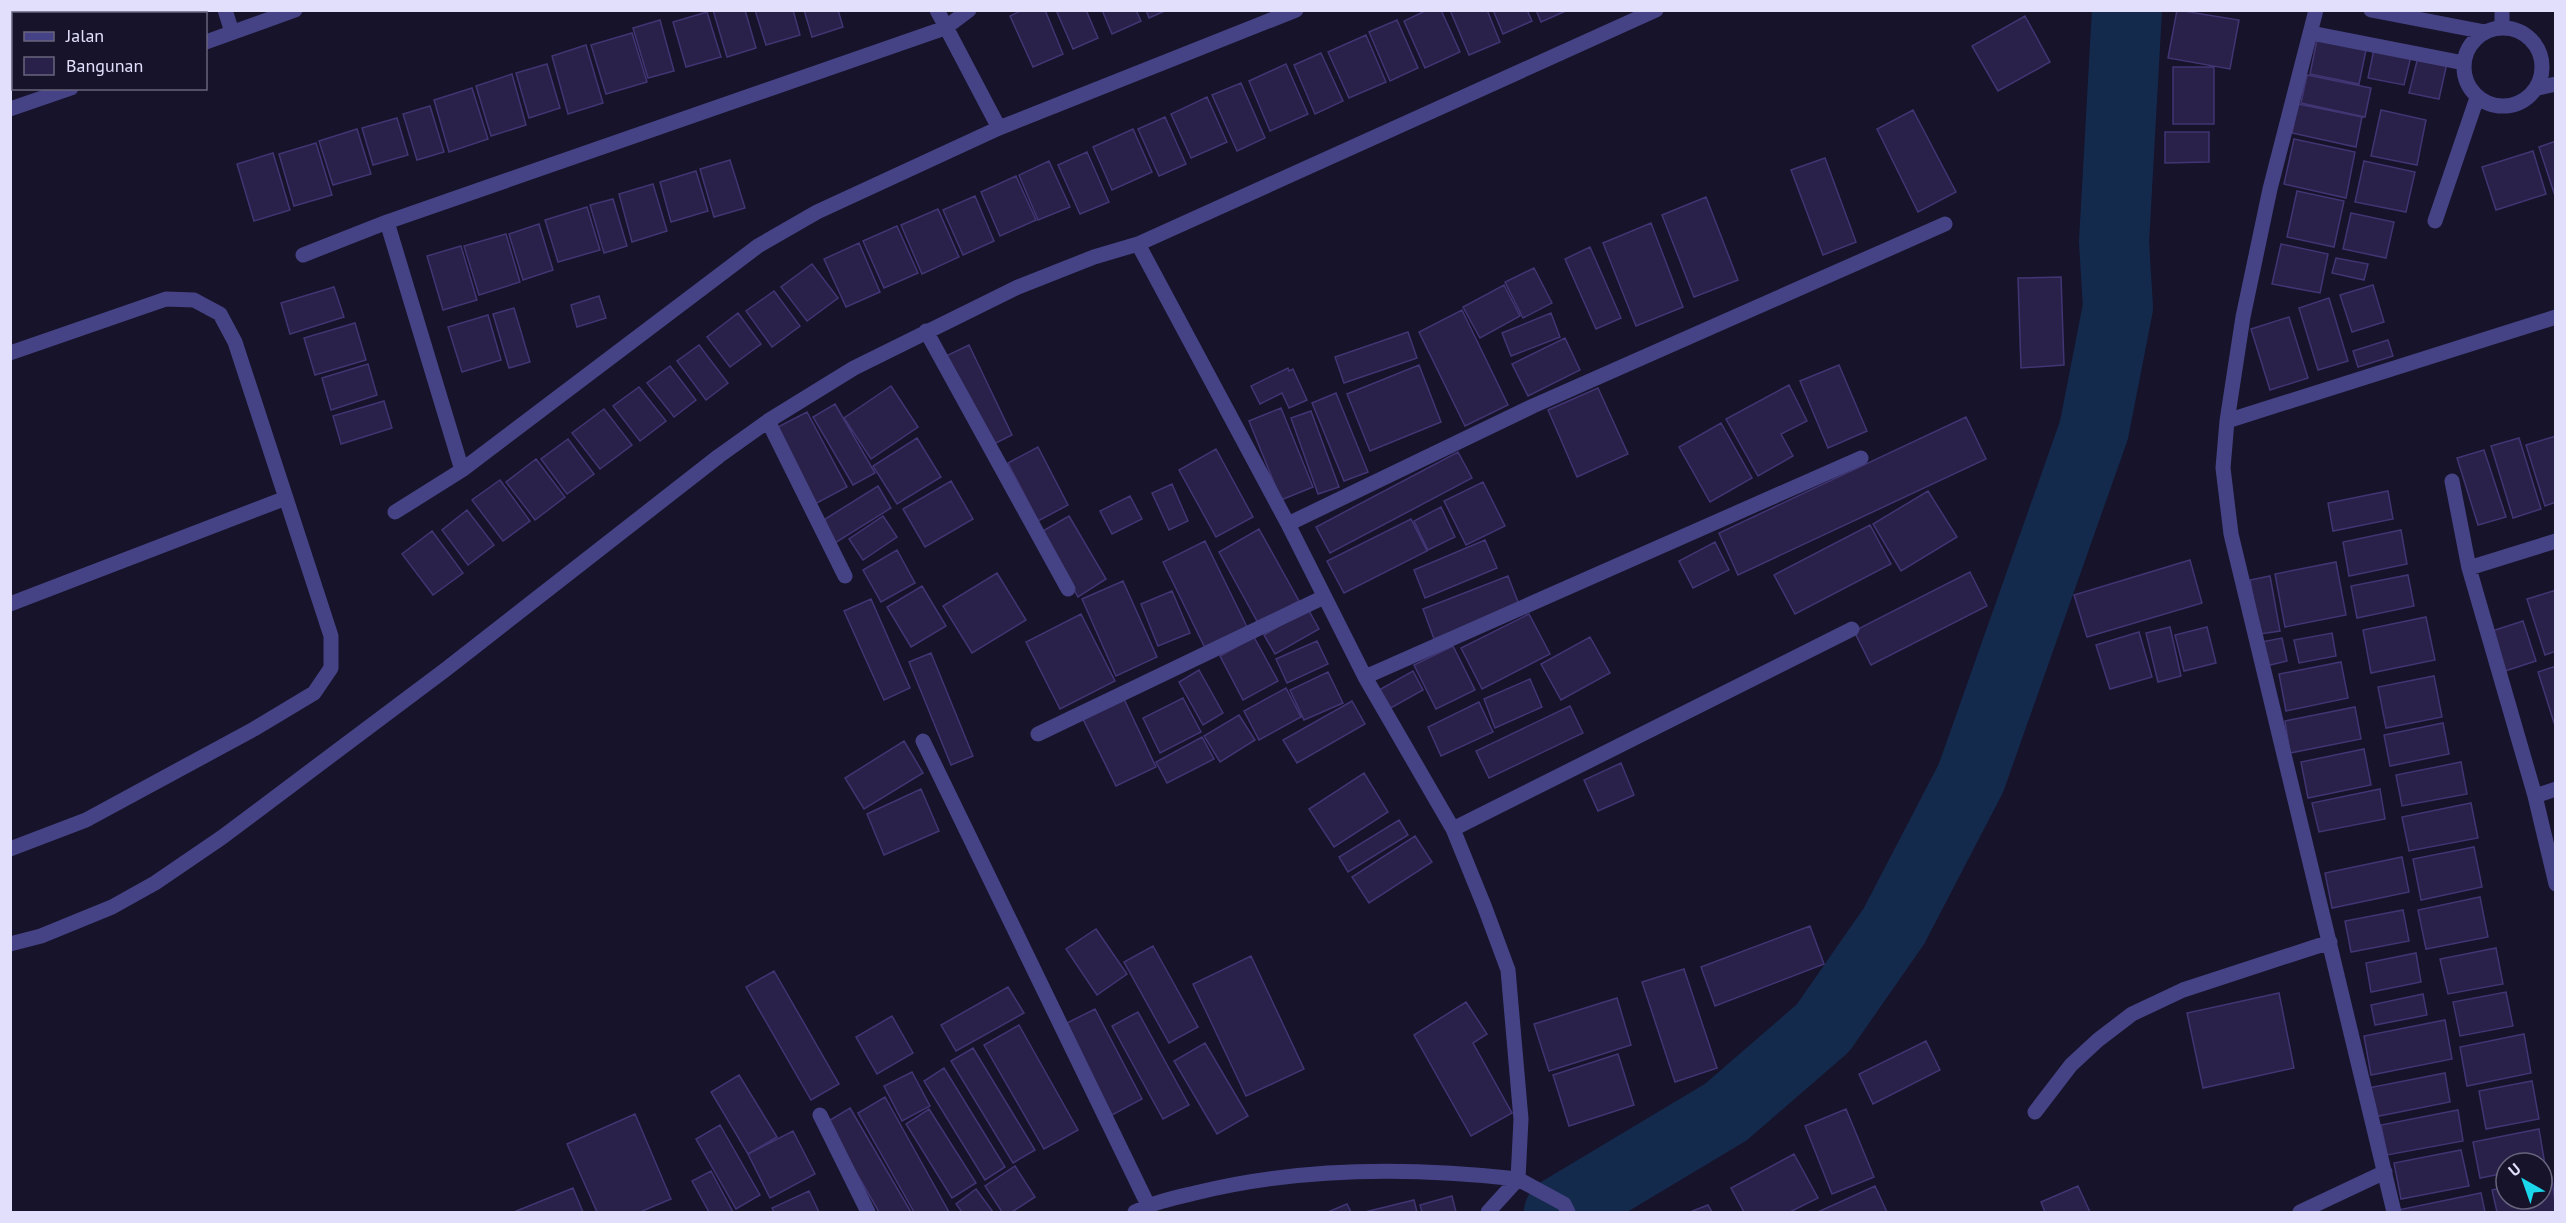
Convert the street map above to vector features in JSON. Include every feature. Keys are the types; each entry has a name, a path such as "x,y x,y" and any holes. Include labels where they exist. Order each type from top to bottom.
{"street":[{"path":"225,10 232,33"},
{"path":"207,42 295,10"},
{"path":"937,10 999,129"},
{"path":"303,255 387,222 945,28 969,10"},
{"path":"396,512 462,470 758,246 817,212 999,129 1296,10"},
{"path":"10,944 41,936 112,907 155,883 221,838 417,692 719,456 768,421 854,368 1018,287 1094,257 1138,244 1656,10"},
{"path":"2316,10 2270,189 2243,317 2227,421 2223,468 2231,534 2394,1212"},
{"path":"2371,10 2485,32"},
{"path":"2502,10 2502,27"},
{"path":"2502,27 2518,30 2532,40 2537,47 2541,54 2543,71 2538,88 2526,100 2510,106 2493,106 2477,98 2468,86 2464,63 2472,43 2485,32 2502,27"},
{"path":"2311,33 2464,63"},
{"path":"2538,88 2556,84"},
{"path":"10,109 65,90"},
{"path":"2435,221 2477,98"},
{"path":"387,222 462,470"},
{"path":"1288,524 1533,406 1945,224"},
{"path":"1138,244 1288,524 1365,677 1452,829 1508,970 1521,1119 1518,1179 1488,1212"},
{"path":"10,353 166,299 194,300 219,314 235,342 331,636 331,668 314,693 254,729 86,820 10,849"},
{"path":"2227,421 2556,317"},
{"path":"926,331 1068,589"},
{"path":"768,421 845,576"},
{"path":"1365,677 1862,458"},
{"path":"2452,481 2469,568 2535,796 2556,884"},
{"path":"10,604 286,498"},
{"path":"2469,568 2556,541"},
{"path":"1038,734 1324,597"},
{"path":"1452,829 1852,629"},
{"path":"923,741 1141,1209 1231,1184 1298,1176 1378,1172 1518,1179 1566,1208"},
{"path":"2535,796 2556,789"},
{"path":"2035,1112 2072,1065 2098,1040 2132,1014 2183,990 2330,942"},
{"path":"820,1115 868,1212"},
{"path":"2300,1212 2385,1172"}],"building":[{"path":"713,10 745,10 756,48 727,57"},
{"path":"755,10 793,10 800,35 766,45"},
{"path":"804,10 838,10 843,27 812,37"},
{"path":"1022,10 1045,10 1063,54 1033,67 1010,16"},
{"path":"1056,10 1086,10 1098,38 1073,49"},
{"path":"1102,10 1136,10 1141,21 1112,34"},
{"path":"1146,10 1167,10 1149,18"},
{"path":"1427,10 1441,10 1460,52 1425,68 1404,21"},
{"path":"1450,10 1487,10 1500,42 1469,55"},
{"path":"1493,10 1527,10 1532,21 1503,34"},
{"path":"1536,10 1568,10 1541,22"},
{"path":"2177,10 2239,20 2230,69 2168,58"},
{"path":"707,12 721,57 686,67 673,22"},
{"path":"2025,16 2050,62 1998,91 1972,46"},
{"path":"660,20 674,71 648,78 633,28"},
{"path":"1397,20 1418,68 1390,81 1369,32"},
{"path":"632,33 647,82 606,94 591,45"},
{"path":"1366,35 1386,82 1349,98 1328,52"},
{"path":"2318,35 2367,45 2359,84 2310,74"},
{"path":"586,45 603,103 568,114 552,56"},
{"path":"2374,49 2411,56 2404,85 2368,78"},
{"path":"1321,53 1343,101 1315,114 1294,65"},
{"path":"2418,57 2447,63 2439,99 2409,93"},
{"path":"547,64 560,108 529,118 516,73"},
{"path":"1286,64 1308,114 1270,131 1249,81"},
{"path":"2173,67 2214,67 2214,124 2173,124"},
{"path":"512,74 526,125 491,136 476,86"},
{"path":"2307,75 2371,88 2365,117 2301,103"},
{"path":"1241,83 1265,138 1237,151 1212,95"},
{"path":"472,88 488,139 449,152 434,100"},
{"path":"1207,97 1227,142 1191,158 1171,114"},
{"path":"2298,104 2362,117 2356,147 2292,133"},
{"path":"430,106 444,152 417,160 403,114"},
{"path":"1913,110 1956,192 1918,212 1877,129"},
{"path":"2381,110 2426,120 2417,165 2371,156"},
{"path":"1165,117 1186,164 1159,176 1138,129"},
{"path":"397,118 408,155 373,165 362,128"},
{"path":"357,129 371,174 333,185 319,141"},
{"path":"1133,129 1152,172 1112,190 1093,147"},
{"path":"2165,132 2209,132 2209,162 2165,163"},
{"path":"2294,139 2355,152 2346,198 2284,184"},
{"path":"2556,141 2556,199 2539,147"},
{"path":"316,143 332,195 294,206 279,154"},
{"path":"2533,151 2546,194 2496,210 2482,167"},
{"path":"1087,152 1109,202 1080,214 1058,165"},
{"path":"273,153 290,210 254,221 237,164"},
{"path":"1825,158 1856,242 1823,255 1791,170"},
{"path":"730,160 745,208 714,217 700,169"},
{"path":"1049,161 1070,207 1038,220 1019,175"},
{"path":"2364,161 2415,172 2406,212 2355,202"},
{"path":"696,171 708,211 671,222 660,182"},
{"path":"1016,176 1036,220 1000,236 981,192"},
{"path":"653,184 667,231 632,242 619,194"},
{"path":"2297,191 2344,201 2334,247 2287,237"},
{"path":"975,196 994,241 963,255 943,210"},
{"path":"1706,197 1738,280 1694,297 1662,215"},
{"path":"613,199 627,246 604,253 590,205"},
{"path":"587,207 600,250 558,262 545,220"},
{"path":"938,209 959,257 922,274 901,225"},
{"path":"2351,213 2394,222 2386,258 2343,249"},
{"path":"1651,223 1683,307 1636,326 1603,243"},
{"path":"539,224 553,270 523,280 509,234"},
{"path":"897,226 918,273 884,288 863,241"},
{"path":"506,234 520,282 479,295 464,246"},
{"path":"859,243 880,292 846,307 824,259"},
{"path":"2281,244 2328,254 2320,293 2272,284"},
{"path":"461,246 477,300 443,310 427,256"},
{"path":"1590,247 1621,318 1596,329 1565,259"},
{"path":"2336,258 2368,264 2364,280 2332,273"},
{"path":"812,264 838,298 807,321 781,287"},
{"path":"1534,268 1552,303 1523,318 1505,282"},
{"path":"2061,277 2064,365 2021,368 2018,278"},
{"path":"1504,285 1520,316 1480,338 1463,307"},
{"path":"2373,285 2384,322 2352,332 2340,295"},
{"path":"334,287 344,317 290,334 281,303"},
{"path":"774,291 800,326 772,347 746,311"},
{"path":"599,296 606,318 577,327 571,305"},
{"path":"2329,298 2348,361 2318,370 2299,308"},
{"path":"514,308 530,362 509,368 493,314"},
{"path":"1462,310 1508,405 1465,426 1419,332"},
{"path":"738,313 761,344 730,367 707,337"},
{"path":"1551,313 1560,337 1511,356 1502,333"},
{"path":"488,315 501,360 462,372 448,327"},
{"path":"2289,317 2308,378 2270,390 2251,329"},
{"path":"355,323 366,360 315,375 304,338"},
{"path":"1408,332 1417,358 1344,383 1335,357"},
{"path":"1565,338 1580,370 1528,396 1512,364"},
{"path":"2388,340 2393,356 2358,367 2353,351"},
{"path":"699,345 728,383 706,400 677,361"},
{"path":"969,345 1012,435 990,446 946,356"},
{"path":"368,364 377,395 331,410 322,378"},
{"path":"1419,365 1441,422 1370,451 1347,394"},
{"path":"1839,365 1867,431 1828,448 1800,381"},
{"path":"670,366 696,400 674,417 647,383"},
{"path":"1288,368 1289,371 1293,369 1307,400 1289,408 1282,393 1260,404 1251,386"},
{"path":"1789,385 1807,421 1781,434 1793,456 1758,476 1726,419"},
{"path":"891,386 918,427 871,459 844,418"},
{"path":"639,387 666,421 640,441 613,406"},
{"path":"1598,388 1628,454 1577,477 1548,410"},
{"path":"1336,393 1368,472 1344,481 1312,403"},
{"path":"384,401 392,428 341,444 333,416"},
{"path":"835,404 875,473 853,485 813,417"},
{"path":"1281,408 1313,487 1281,500 1249,421"},
{"path":"604,409 632,445 600,469 572,433"},
{"path":"1311,411 1339,487 1318,494 1291,418"},
{"path":"807,412 847,487 813,505 774,429"},
{"path":"1966,417 1986,459 1738,575 1719,533"},
{"path":"1721,423 1752,478 1710,502 1679,447"},
{"path":"2556,436 2556,502 2545,506 2526,445"},
{"path":"917,438 941,477 897,504 873,466"},
{"path":"2519,438 2541,509 2513,518 2491,446"},
{"path":"568,439 594,474 567,494 541,459"},
{"path":"1038,447 1068,505 1038,521 1008,463"},
{"path":"1216,449 1253,517 1216,537 1179,470"},
{"path":"2484,450 2506,517 2478,525 2457,458"},
{"path":"1458,452 1472,478 1330,553 1316,527"},
{"path":"536,459 565,497 535,520 506,482"},
{"path":"500,480 530,521 503,541 472,500"},
{"path":"951,481 973,519 925,547 903,509"},
{"path":"1483,482 1505,526 1466,545 1444,501"},
{"path":"1172,484 1188,521 1169,530 1152,493"},
{"path":"878,486 891,508 835,543 822,521"},
{"path":"1928,491 1957,537 1901,571 1873,524"},
{"path":"2388,491 2393,519 2333,531 2328,503"},
{"path":"1130,496 1142,519 1112,534 1100,511"},
{"path":"1441,507 1455,537 1428,550 1414,521"},
{"path":"467,510 494,545 468,565 442,530"},
{"path":"883,516 897,537 863,560 849,539"},
{"path":"1069,516 1106,579 1078,597 1041,532"},
{"path":"1411,519 1427,551 1344,593 1327,561"},
{"path":"1870,525 1891,564 1795,614 1774,575"},
{"path":"1259,529 1299,601 1258,623 1219,552"},
{"path":"2401,530 2407,564 2349,576 2343,542"},
{"path":"432,531 463,573 433,595 402,554"},
{"path":"1485,540 1497,568 1425,598 1414,570"},
{"path":"1205,541 1247,627 1205,648 1163,562"},
{"path":"1715,542 1729,570 1693,588 1679,561"},
{"path":"897,550 915,583 881,602 863,570"},
{"path":"2190,560 2202,603 2087,637 2074,595"},
{"path":"2336,562 2346,615 2285,627 2275,574"},
{"path":"1970,572 1987,606 1871,665 1854,631"},
{"path":"997,573 1026,620 972,653 943,606"},
{"path":"2408,575 2414,606 2357,618 2351,586"},
{"path":"1508,576 1520,607 1434,639 1423,609"},
{"path":"2270,576 2280,631 2260,634 2250,580"},
{"path":"1123,581 1157,657 1116,676 1082,599"},
{"path":"922,586 946,626 911,647 887,607"},
{"path":"2556,590 2556,651 2545,655 2527,599"},
{"path":"1172,591 1190,633 1158,646 1141,604"},
{"path":"871,599 910,688 884,700 844,611"},
{"path":"1308,609 1319,629 1275,654 1264,635"},
{"path":"1081,614 1115,681 1060,709 1026,642"},
{"path":"1529,614 1550,654 1482,689 1461,648"},
{"path":"2426,617 2435,660 2371,673 2363,630"},
{"path":"2523,621 2536,661 2502,672 2489,632"},
{"path":"2170,627 2181,676 2158,682 2146,633"},
{"path":"2207,627 2216,663 2184,671 2175,635"},
{"path":"2139,632 2152,677 2110,689 2096,645"},
{"path":"2332,633 2336,656 2299,663 2294,640"},
{"path":"1254,637 1278,681 1243,700 1220,656"},
{"path":"1590,637 1610,673 1561,700 1541,664"},
{"path":"2282,638 2287,661 2266,666 2261,642"},
{"path":"1317,641 1328,664 1287,683 1276,659"},
{"path":"1453,646 1475,690 1436,709 1414,665"},
{"path":"931,653 973,756 951,765 909,662"},
{"path":"2341,662 2348,698 2286,711 2279,674"},
{"path":"2556,666 2556,729 2538,672"},
{"path":"1199,670 1223,713 1203,725 1179,682"},
{"path":"1413,671 1423,690 1389,709 1379,690"},
{"path":"1328,672 1343,703 1304,720 1290,690"},
{"path":"2434,676 2442,717 2386,728 2378,687"},
{"path":"1530,679 1542,707 1495,728 1484,699"},
{"path":"1286,688 1301,717 1259,740 1244,711"},
{"path":"1183,698 1201,732 1160,753 1143,718"},
{"path":"1124,699 1156,767 1116,786 1083,719"},
{"path":"1352,701 1365,724 1297,763 1283,740"},
{"path":"1479,702 1493,732 1441,756 1428,727"},
{"path":"1570,706 1583,733 1489,778 1476,751"},
{"path":"2355,707 2361,739 2290,753 2285,721"},
{"path":"1239,715 1255,740 1220,762 1204,736"},
{"path":"2443,723 2449,754 2390,766 2384,735"},
{"path":"1202,737 1214,759 1167,783 1156,762"},
{"path":"904,741 923,773 864,809 845,778"},
{"path":"2364,749 2371,785 2308,798 2301,762"},
{"path":"2461,762 2467,794 2402,806 2396,775"},
{"path":"1621,763 1634,795 1598,811 1584,780"},
{"path":"1364,773 1388,812 1334,847 1309,809"},
{"path":"921,789 939,831 884,855 867,814"},
{"path":"2380,789 2385,819 2319,832 2312,803"},
{"path":"2471,803 2478,838 2409,851 2402,817"},
{"path":"1399,820 1408,835 1348,872 1339,857"},
{"path":"1415,836 1432,862 1369,903 1352,877"},
{"path":"2474,847 2482,887 2421,900 2413,859"},
{"path":"2402,857 2409,892 2332,908 2325,873"},
{"path":"2480,897 2488,937 2426,949 2418,910"},
{"path":"2403,910 2409,941 2351,952 2345,921"},
{"path":"1810,926 1824,964 1715,1006 1701,967"},
{"path":"1096,929 1127,974 1097,995 1066,949"},
{"path":"1153,946 1198,1027 1169,1043 1124,962"},
{"path":"2496,948 2503,984 2448,994 2440,959"},
{"path":"2416,953 2421,982 2371,992 2366,963"},
{"path":"1251,956 1304,1069 1246,1096 1193,984"},
{"path":"1684,969 1717,1068 1675,1082 1642,982"},
{"path":"774,971 839,1084 811,1100 746,987"},
{"path":"1008,987 1024,1013 956,1051 941,1025"},
{"path":"2506,992 2513,1026 2460,1036 2453,1002"},
{"path":"2279,993 2294,1068 2203,1088 2187,1013"},
{"path":"2423,994 2427,1015 2375,1025 2371,1005"},
{"path":"1617,998 1631,1045 1549,1071 1534,1024"},
{"path":"1466,1002 1487,1034 1473,1043 1512,1113 1471,1136 1414,1035"},
{"path":"1095,1009 1142,1099 1112,1115 1065,1024"},
{"path":"1138,1012 1189,1105 1163,1119 1112,1026"},
{"path":"892,1016 913,1053 877,1074 856,1037"},
{"path":"2445,1020 2452,1059 2371,1075 2364,1036"},
{"path":"1019,1025 1078,1130 1044,1149 984,1045"},
{"path":"2524,1034 2531,1073 2467,1086 2460,1047"},
{"path":"1926,1041 1940,1070 1873,1104 1859,1074"},
{"path":"1205,1043 1248,1116 1217,1134 1174,1061"},
{"path":"973,1048 1035,1150 1013,1163 951,1061"},
{"path":"1618,1054 1634,1105 1569,1126 1553,1075"},
{"path":"944,1068 1005,1167 985,1180 924,1081"},
{"path":"912,1072 930,1106 902,1121 884,1086"},
{"path":"2445,1073 2450,1102 2374,1117 2368,1088"},
{"path":"739,1075 777,1137 748,1154 711,1092"},
{"path":"2532,1081 2539,1119 2486,1129 2479,1091"},
{"path":"885,1097 949,1212 914,1212 858,1113"},
{"path":"850,1108 911,1212 879,1212 827,1122"},
{"path":"929,1109 976,1183 952,1198 906,1124"},
{"path":"1846,1109 1874,1177 1832,1194 1805,1126"},
{"path":"2458,1110 2463,1141 2387,1155 2381,1125"},
{"path":"635,1114 671,1199 640,1212 597,1212 567,1144"},
{"path":"720,1125 760,1195 736,1209 696,1139"},
{"path":"2539,1129 2543,1151 2494,1151 2494,1175 2480,1178 2473,1142"},
{"path":"793,1131 815,1174 770,1198 748,1154"},
{"path":"2461,1150 2469,1186 2401,1199 2394,1163"},
{"path":"1794,1154 1818,1198 1790,1212 1744,1212 1731,1188"},
{"path":"1015,1166 1035,1197 1012,1212 1002,1212 985,1186"},
{"path":"711,1171 733,1212 709,1212 692,1181"},
{"path":"1875,1186 1887,1212 1818,1212"},
{"path":"2078,1186 2090,1212 2045,1212 2041,1202"},
{"path":"573,1188 583,1212 514,1212"},
{"path":"976,1189 993,1212 962,1212 956,1204"},
{"path":"809,1191 819,1212 774,1212 772,1208"},
{"path":"2481,1193 2485,1212 2398,1212 2398,1210"},
{"path":"2554,1195 2556,1212 2497,1212 2554,1211"},
{"path":"1452,1196 1456,1212 1422,1212 1420,1205"},
{"path":"1414,1200 1417,1212 1365,1212"},
{"path":"1347,1204 1351,1212 1328,1212"},
{"path":"1708,1205 1712,1212 1690,1212"}],"waterway":[{"path":"1559,1212 1726,1112 1823,1028 1894,926 1971,778 2094,430 2118,307 2114,242 2127,10"}]}
